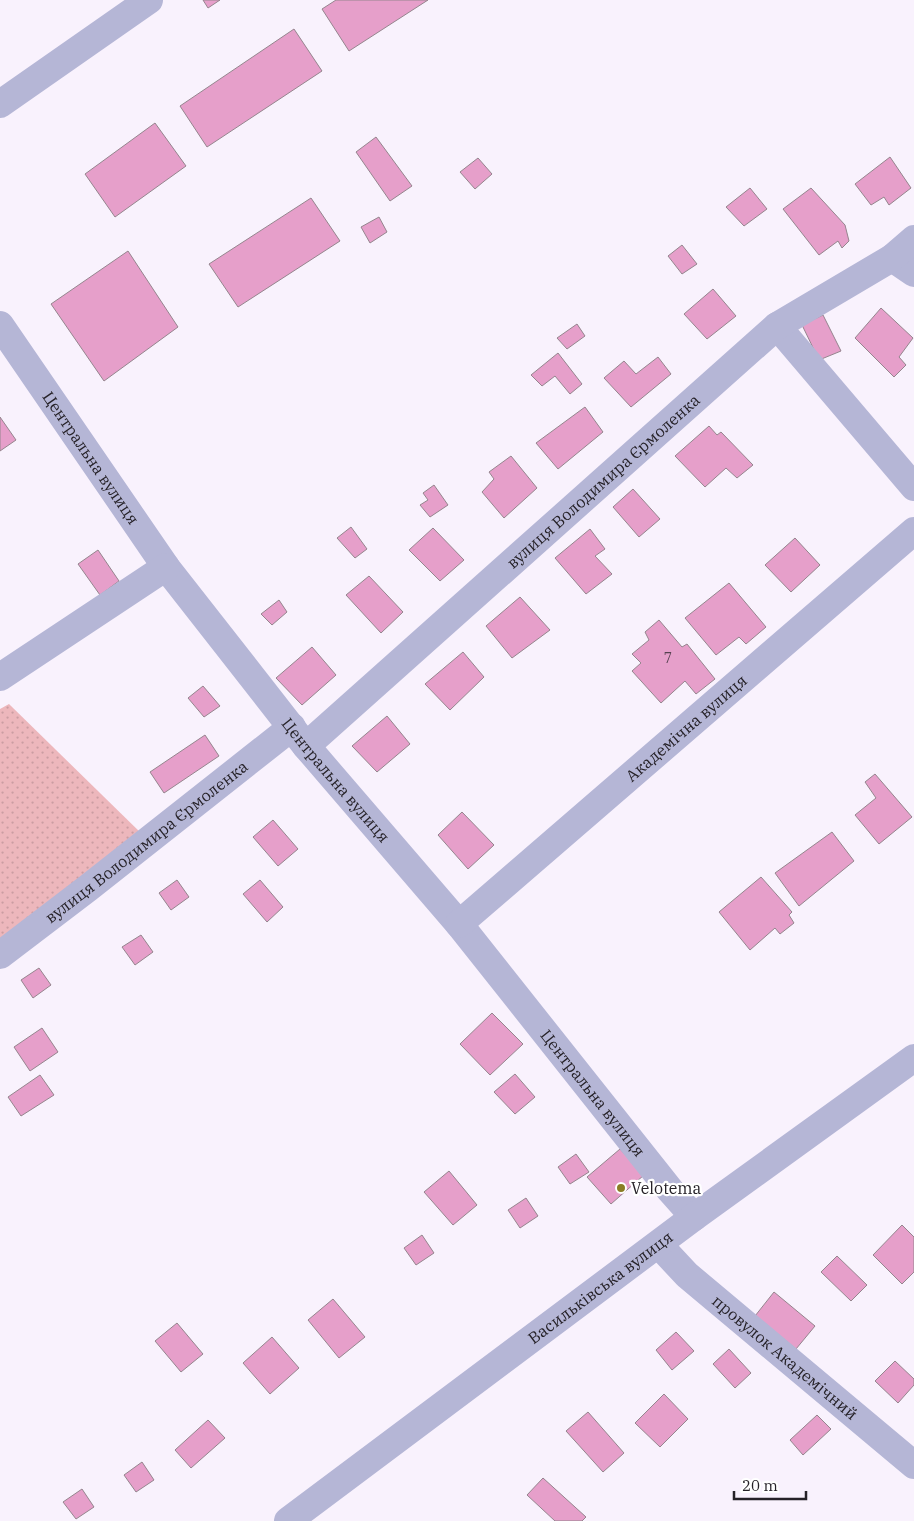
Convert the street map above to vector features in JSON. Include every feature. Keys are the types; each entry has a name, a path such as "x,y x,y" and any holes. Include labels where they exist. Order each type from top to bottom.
{"street":[{"path":"0,104 149,0"},
{"name":"вулиця Володимира Єрмоленка","path":"0,955 96,882 299,736 776,326 892,258 914,240"},
{"path":"892,258 914,273"},
{"name":"Центральна вулиця","path":"0,325 166,567 299,736 459,924 664,1182 694,1217"},
{"path":"776,326 914,488"},
{"name":"Академічна вулиця","path":"459,924 914,531"},
{"path":"0,677 166,567"},
{"name":"Васильківська вулиця","path":"288,1521 694,1217 914,1058"},
{"name":"провулок Академічний","path":"659,1245 686,1275 914,1464"}],"shaded area":[{"path":"9,704 144,836 0,939 0,709"}],"building":[{"path":"203,0 220,0 208,8"},
{"path":"336,0 428,0 349,51 322,9"},
{"path":"294,29 322,71 207,147 180,106"},
{"path":"155,123 186,166 115,217 85,174"},
{"path":"376,137 412,186 390,201 356,152"},
{"path":"890,157 911,188 889,205 884,197 871,205 855,184"},
{"path":"478,158 492,174 475,189 460,172"},
{"path":"750,188 767,209 744,226 726,207"},
{"path":"811,188 845,225 849,241 842,248 838,241 819,255 783,209"},
{"path":"311,198 340,241 238,307 209,264"},
{"path":"379,217 387,232 370,243 361,227"},
{"path":"682,245 697,264 682,274 668,256"},
{"path":"128,251 178,327 104,381 51,304"},
{"path":"713,289 736,316 707,339 684,314"},
{"path":"881,308 913,338 899,357 906,365 894,377 855,338"},
{"path":"823,315 841,351 819,360 802,325"},
{"path":"577,324 585,336 567,349 557,338"},
{"path":"558,353 582,384 570,394 555,376 542,386 531,375"},
{"path":"658,357 671,374 631,407 604,378 624,361 636,374"},
{"path":"585,407 603,432 558,469 536,443"},
{"path":"0,417 16,440 0,451"},
{"path":"709,426 717,435 721,432 753,465 737,478 726,468 705,487 675,456"},
{"path":"511,456 537,488 504,518 482,492 494,479 489,472"},
{"path":"434,485 448,505 430,517 420,505 428,500 423,493"},
{"path":"633,489 660,519 639,537 613,507"},
{"path":"351,527 367,549 355,558 337,538"},
{"path":"433,528 464,560 440,581 409,550"},
{"path":"590,529 605,549 595,556 612,574 586,594 555,558"},
{"path":"795,538 820,565 791,592 765,565"},
{"path":"98,550 119,581 100,595 78,564"},
{"path":"369,576 403,612 381,633 346,595"},
{"path":"729,583 766,627 746,644 739,637 716,655 685,618"},
{"path":"520,597 550,630 512,658 486,626"},
{"path":"279,600 287,612 272,625 261,614"},
{"path":"659,620 682,647 687,644 715,679 696,694 685,681 661,703 632,671 641,663 632,654 649,640 645,632"},
{"path":"312,647 336,675 302,705 276,678"},
{"path":"463,652 484,677 450,710 425,684"},
{"path":"203,686 220,706 204,717 188,698"},
{"path":"387,716 410,744 377,772 352,746"},
{"path":"205,735 219,756 164,793 150,772"},
{"path":"875,774 912,817 879,844 855,815 876,798 865,782"},
{"path":"462,812 494,845 468,869 438,835"},
{"path":"273,820 298,849 278,866 253,837"},
{"path":"832,832 854,861 799,906 775,873"},
{"path":"761,877 792,912 789,915 794,923 780,934 775,928 750,950 719,912"},
{"path":"177,880 189,897 171,910 159,893"},
{"path":"260,880 283,907 267,922 243,894"},
{"path":"141,935 153,952 135,965 122,947"},
{"path":"39,968 51,985 33,998 21,980"},
{"path":"492,1013 523,1044 490,1075 460,1044"},
{"path":"42,1028 58,1052 30,1071 14,1047"},
{"path":"515,1074 535,1097 515,1114 494,1092"},
{"path":"40,1075 54,1095 21,1116 8,1097"},
{"path":"620,1149 644,1175 611,1204 587,1177"},
{"path":"576,1154 589,1172 570,1184 558,1167"},
{"path":"449,1171 477,1205 453,1225 424,1192"},
{"path":"526,1198 538,1216 520,1228 508,1210"},
{"path":"902,1225 914,1237 914,1272 902,1284 873,1255"},
{"path":"422,1235 434,1253 416,1265 404,1248"},
{"path":"837,1256 867,1285 851,1301 821,1272"},
{"path":"774,1292 815,1326 796,1349 755,1316"},
{"path":"333,1299 365,1337 339,1358 308,1320"},
{"path":"177,1323 203,1354 181,1372 155,1341"},
{"path":"676,1332 694,1351 672,1370 656,1350"},
{"path":"272,1337 299,1368 270,1394 243,1363"},
{"path":"729,1349 751,1373 735,1388 713,1364"},
{"path":"895,1361 914,1379 914,1385 898,1403 875,1381"},
{"path":"664,1394 688,1419 660,1447 635,1423"},
{"path":"588,1412 624,1453 603,1472 566,1431"},
{"path":"817,1415 831,1429 803,1455 790,1440"},
{"path":"208,1420 225,1438 191,1468 175,1450"},
{"path":"142,1462 154,1480 136,1492 124,1475"},
{"path":"543,1478 586,1517 582,1521 555,1521 527,1495"},
{"path":"82,1489 94,1507 76,1519 63,1502"}],"place":[{"name":"Velotema","path":"621,1188"}]}
